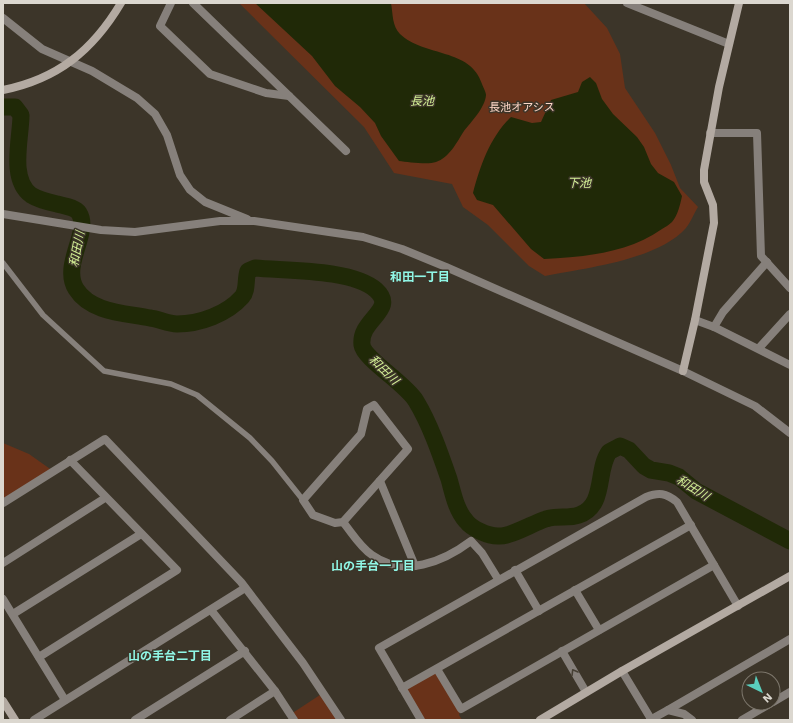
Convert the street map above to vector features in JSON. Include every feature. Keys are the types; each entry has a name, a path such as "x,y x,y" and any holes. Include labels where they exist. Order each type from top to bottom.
{"street":[{"path":"3,90 17,87 42,78 71,62 92,43 121,3"},
{"path":"171,3 160,26 210,74 266,93 289,96"},
{"path":"193,3 346,151"},
{"path":"627,3 729,44"},
{"path":"683,371 695,320 714,223 713,205 704,182 704,170 710,133 739,3"},
{"path":"3,18 42,49 120,86 137,98 155,114 167,134 180,175 190,190 206,202 254,221"},
{"path":"710,133 757,133 761,256 790,288"},
{"path":"3,214 102,230 135,232 220,221 254,221 363,237 402,249 683,371 755,406 790,433"},
{"path":"714,326 722,312 767,262"},
{"path":"759,348 790,314"},
{"path":"695,320 714,326 790,365"},
{"path":"374,405 408,449 343,522 335,523 312,515 303,500 361,434 367,409 374,405"},
{"path":"3,503 105,439 245,588 303,663 341,720"},
{"path":"39,657 177,570 105,498 70,460"},
{"path":"380,481 415,566"},
{"path":"421,720 379,648 618,512 657,493 668,494 677,502 738,606"},
{"path":"3,563 105,498"},
{"path":"343,522 360,544 372,555 387,563 401,567 415,566 441,560 471,541 482,553 498,580"},
{"path":"402,688 691,525"},
{"path":"13,614 141,534"},
{"path":"437,669 461,709 714,565"},
{"path":"515,570 539,611"},
{"path":"540,720 622,671 790,576"},
{"path":"34,720 245,588"},
{"path":"575,590 599,630"},
{"path":"3,599 65,700"},
{"path":"211,610 245,651 275,691 294,720"},
{"path":"622,671 651,720 790,639"},
{"path":"135,720 245,651"},
{"path":"562,651 586,692"},
{"path":"230,720 275,691"},
{"path":"781,698 790,692"},
{"path":"3,701 15,720"},
{"path":"668,710 684,714 692,720"},
{"path":"742,720 758,711"}],"lane":[{"path":"3,263 43,315 104,371 171,384 197,396 250,438 272,461 303,500"}],"green space":[{"name":"長池オアシス","path":"239,3 584,3 607,28 620,54 625,88 655,133 671,165 680,188 698,207 686,228 674,239 658,248 640,255 600,266 545,276 529,266 488,225 463,207 452,184 394,173 364,127"},
{"path":"3,443 29,454 53,471 3,503"},
{"path":"437,669 461,709 459,715 462,720 421,720 402,688"},
{"path":"323,693 341,720 294,720 291,714"}],"water":[{"name":"長池","path":"255,3 391,3 394,24 400,34 421,46 458,58 468,64 476,72 486,94 483,105 452,149 441,160 428,163 399,161 381,136 375,123 360,107 335,86 312,56"},
{"name":"下池","path":"590,77 596,83 602,99 613,114 637,137 644,147 651,164 658,173 674,182 682,196 676,216 671,223 635,244 620,249 590,255 544,259 531,249 493,205 477,200 473,193 487,152 497,134 511,117 532,123 541,122 551,100 578,92 582,82"}],"waterway":[{"name":"和田川","path":"3,107 15,107 21,115 18,169 24,188 31,195 37,198 72,208 79,213 82,221 72,270 72,280 76,289 91,303 110,311 170,323 186,324 212,317 236,303 244,294 248,271 255,268 318,272 336,275 365,283 376,290 382,297 383,303 366,328 362,345 364,351 404,387 416,401 426,419 434,439 460,512 469,524 480,532 490,535 503,536 546,519 575,516 588,510 597,496 605,460 609,452 620,446 629,450 644,466 651,470 669,473 679,477 696,491 790,541"}],"district":[{"name":"和田一丁目","path":"420,277"},
{"name":"山の手台一丁目","path":"373,566"},
{"name":"山の手台二丁目","path":"170,656"}]}
